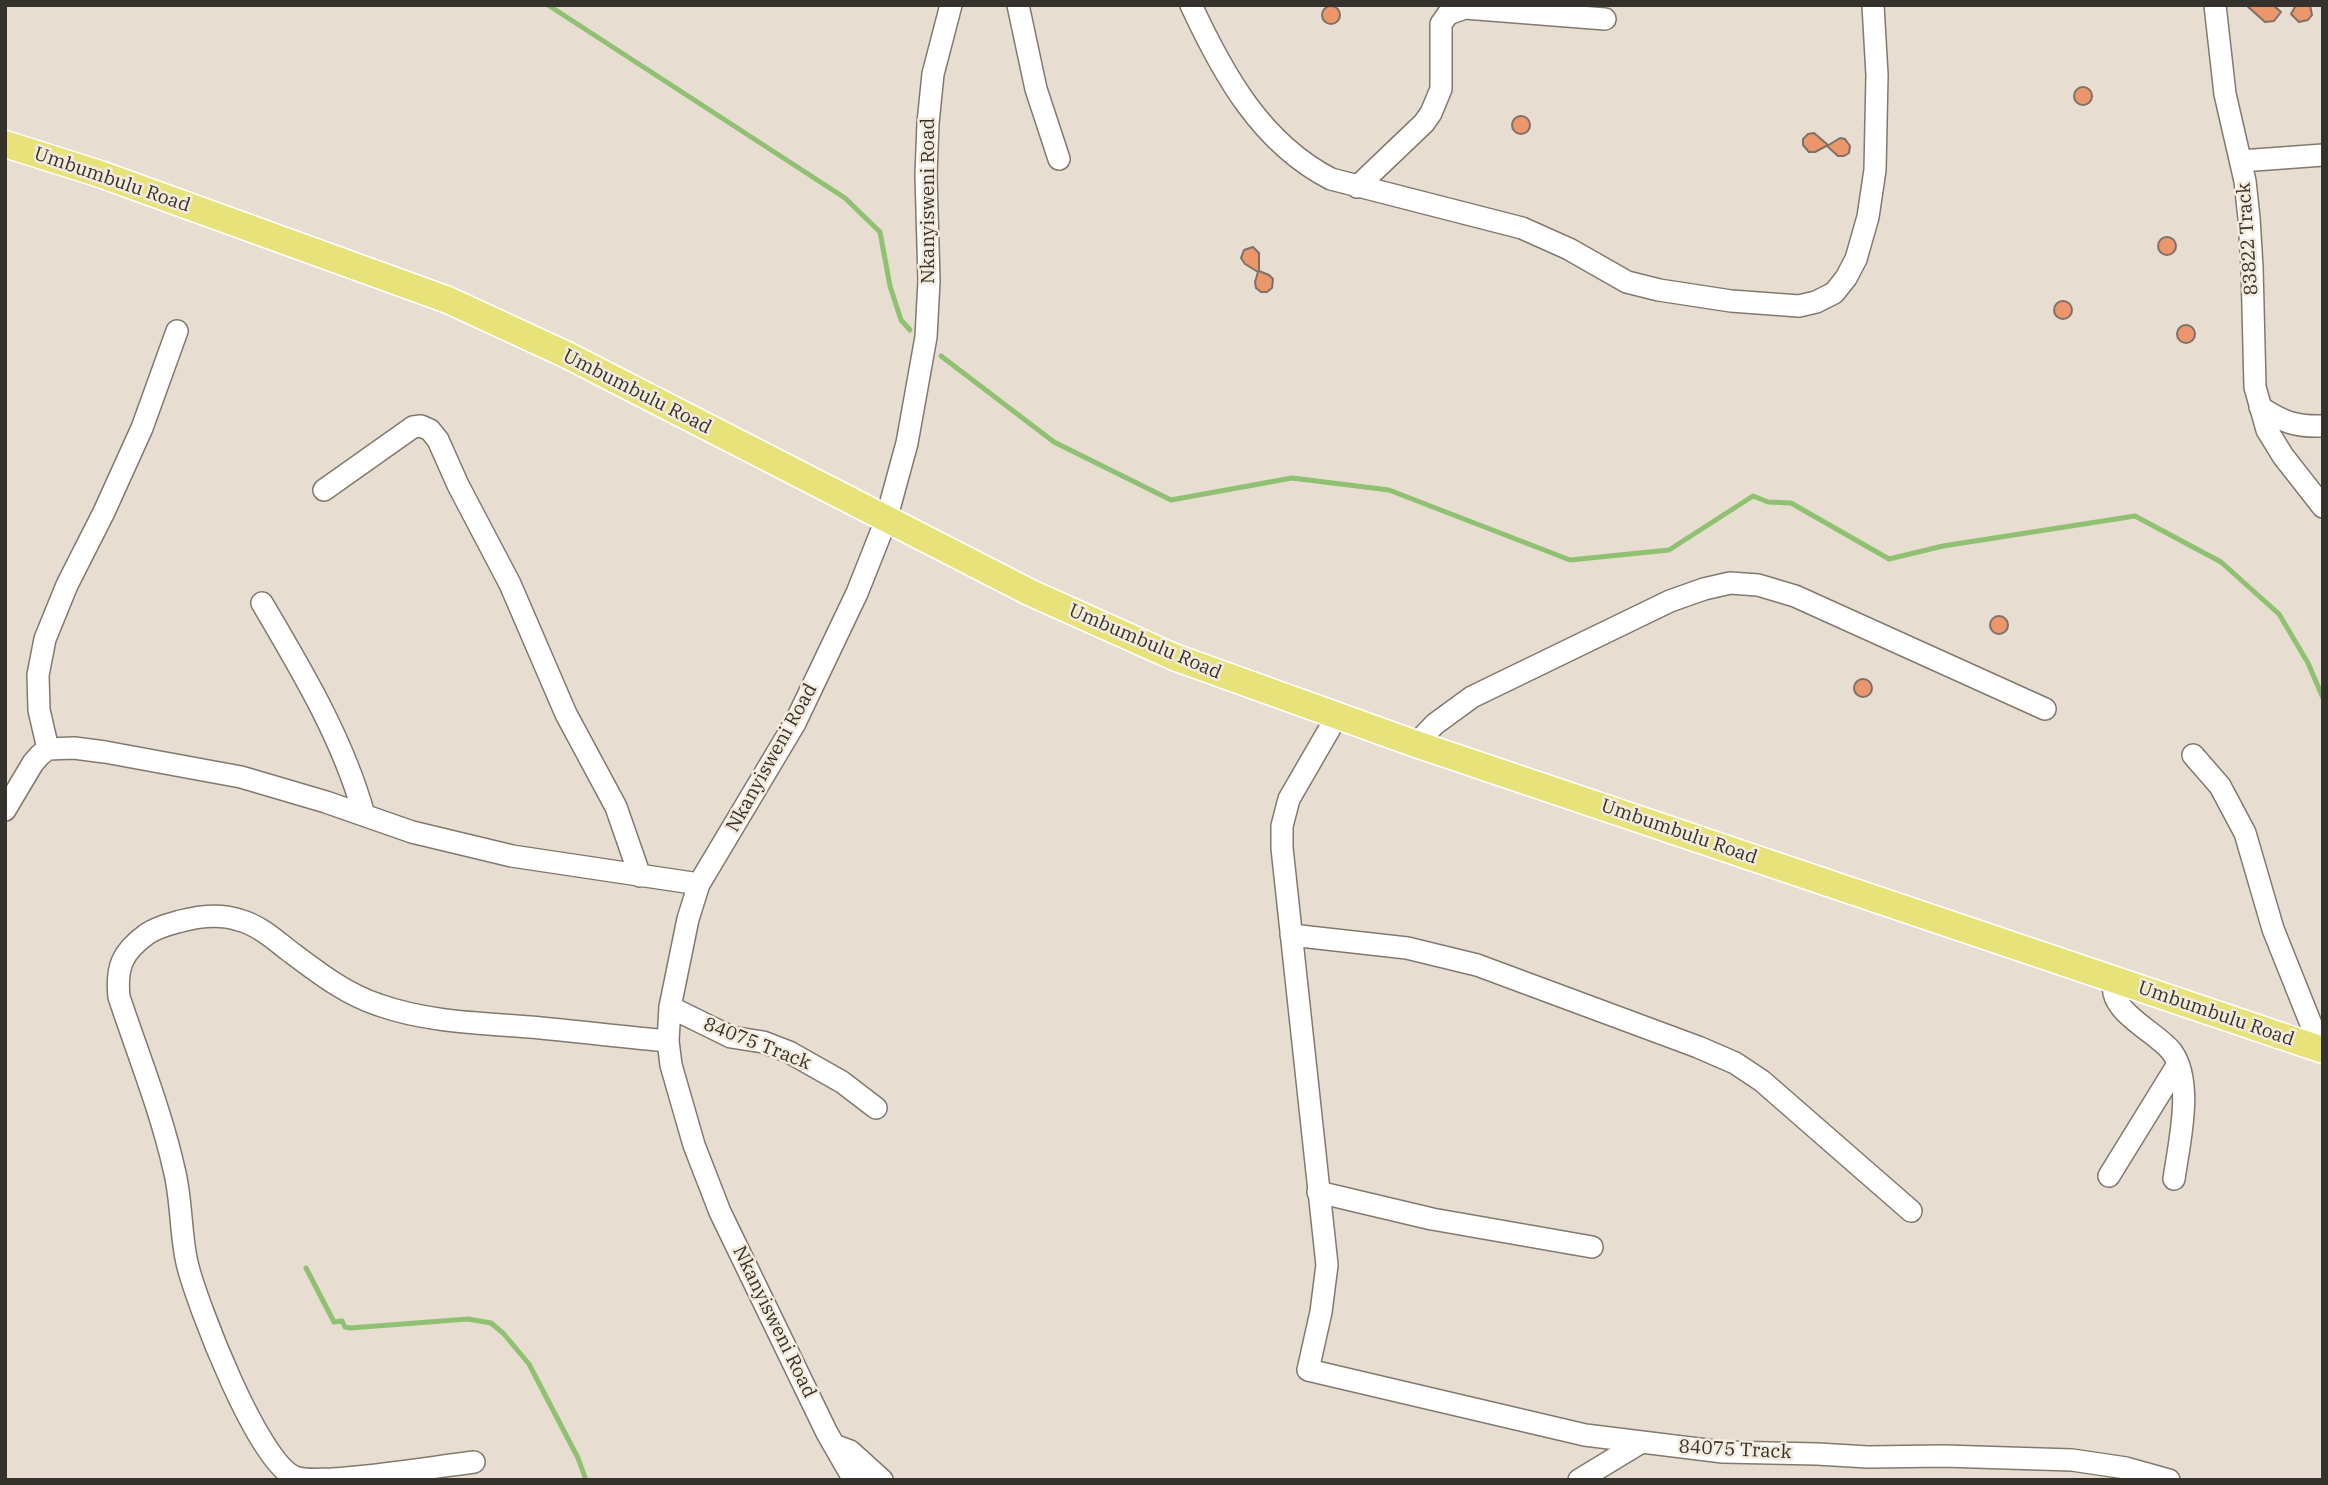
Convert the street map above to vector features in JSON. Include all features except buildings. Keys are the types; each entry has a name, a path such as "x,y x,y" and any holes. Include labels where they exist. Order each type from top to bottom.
{"main road":[{"name":"Umbumbulu Road","path":"5,144 100,174 448,300 567,355 1031,593 1174,657 1416,744 2322,1050"}],"street":[{"name":"Nkanyisweni Road","path":"854,1480 834,1445 720,1212 690,1133 671,1065 668,1041 670,1007 688,919 699,884 795,723 857,593 886,520 907,443 926,337 929,281 926,175 928,124 933,74 951,5"},
{"path":"1018,5 1033,78 1059,159"},
{"path":"1191,5 1241,100 1293,156 1314,171 1357,187 1522,228 1569,249 1627,282 1659,290 1731,301 1799,306 1816,302 1834,293 1846,278 1856,259 1868,217 1875,170 1877,75 1873,5"},
{"name":"83822 Track","path":"2215,5 2225,94 2246,194 2252,267 2255,387 2267,430 2283,456 2323,506"},
{"path":"1357,187 1424,123 1437,102 1441,89 1440,32 1443,19 1448,14 1465,8 1605,19"},
{"path":"2241,161 2323,155"},
{"path":"48,749 39,710 38,687 45,639 67,585 137,440 177,331"},
{"path":"2260,407 2280,420 2295,425 2323,426"},
{"path":"324,490 413,427 430,429 510,584 561,703 616,807 640,876"},
{"path":"1416,744 1444,717 1472,697 1670,601 1730,583 1758,585 1795,596 2045,709"},
{"path":"262,603 311,686 356,786 364,815"},
{"path":"1337,716 1289,799 1282,826 1282,849 1318,1192 1432,1219 1542,1236 1592,1247"},
{"path":"5,810 33,763 48,749 74,748 241,777 412,832 512,856 699,884"},
{"path":"2193,755 2220,786 2240,823 2273,929 2322,1050"},
{"path":"474,1462 352,1478 306,1479 288,1473 270,1455 257,1434 223,1360 194,1286 182,1234 175,1171 120,997 117,981 120,965 127,952 152,931 193,917 218,916 239,919 257,927 321,974 346,990 378,1005 458,1022 668,1041"},
{"path":"1291,936 1407,948 1477,965 1722,1058 1762,1081 1912,1211"},
{"path":"2115,980 2115,999 2164,1043 2178,1064 2182,1076 2183,1105 2174,1179"},
{"name":"84075 Track","path":"670,1007 731,1037 763,1042 789,1052 842,1082 876,1108"},
{"path":"2109,1175 2178,1064"},
{"name":"84075 Track","path":"1318,1192 1326,1253 1325,1288 1308,1370 1585,1435 1640,1443 1723,1452 2072,1460 2108,1464 2138,1476 2168,1480"},
{"path":"1579,1480 1640,1443"},
{"path":"834,1445 850,1451 882,1480"}],"waterway":[{"path":"548,5 845,198 880,232 890,286 901,320 910,330"},
{"path":"941,356 1054,442 1171,500 1292,478 1389,490 1570,560 1669,550 1753,496 1768,502 1791,503 1889,559 1943,546 2135,516 2221,562 2279,614 2308,663 2323,698"},
{"path":"306,1268 334,1322 342,1321 345,1327 468,1319 491,1323 529,1364 578,1458 586,1480"}]}
